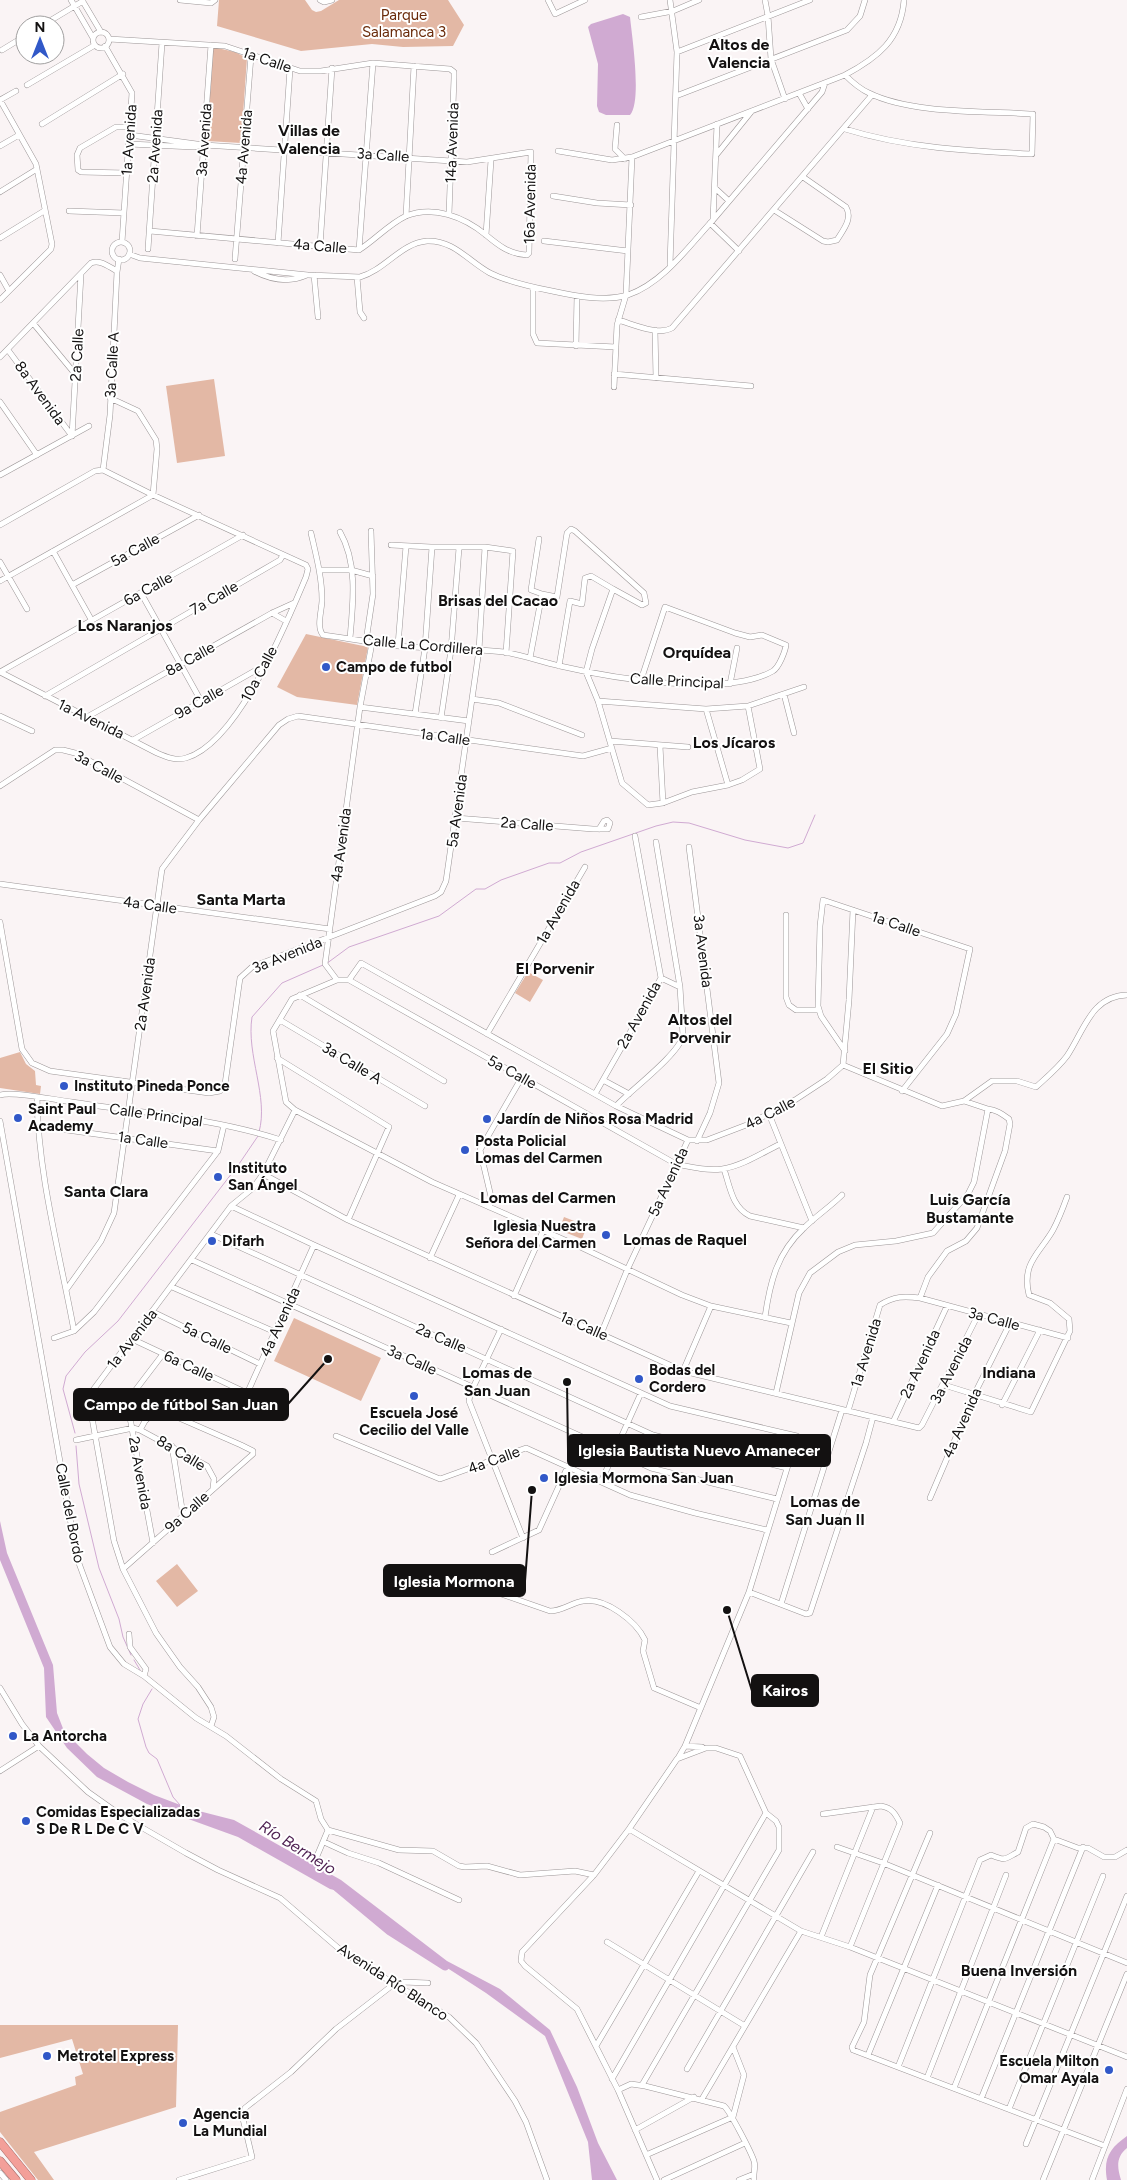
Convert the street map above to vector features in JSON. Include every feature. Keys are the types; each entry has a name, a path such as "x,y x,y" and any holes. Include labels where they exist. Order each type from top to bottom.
{"highway":[{"path":"0,2142 31,2180"},
{"path":"0,2161 16,2180"}],"street":[{"path":"59,15 74,6 82,1 101,32 106,34 109,39 105,46 100,48 95,45 93,38 74,6 71,0"},
{"path":"180,0 211,3 215,0"},
{"path":"322,1 332,0"},
{"path":"548,0 555,14 585,0"},
{"path":"670,0 673,11 677,52 670,266"},
{"path":"641,17 673,11 699,0"},
{"path":"765,0 771,59 785,99"},
{"path":"677,52 810,0"},
{"path":"676,96 847,30 860,16 865,0"},
{"path":"558,151 600,158 626,159 845,75 868,63 881,53 894,35 904,0"},
{"path":"93,38 96,33 101,32"},
{"name":"1a Calle","path":"109,39 235,48 251,56 290,69 312,71 372,63 450,69 454,72"},
{"path":"2,50 15,42"},
{"name":"2a Avenida","path":"148,250 162,44"},
{"path":"27,85 95,45"},
{"name":"3a Avenida","path":"197,236 211,45"},
{"name":"1a Avenida","path":"105,46 123,74 132,93 122,242"},
{"name":"4a Avenida","path":"235,259 251,56"},
{"path":"359,250 372,63"},
{"path":"406,216 414,66"},
{"path":"320,246 332,68"},
{"path":"278,243 290,69"},
{"name":"14a Avenida","path":"450,214 454,72"},
{"path":"42,124 123,74"},
{"path":"845,75 857,86 872,94 887,100 919,107 1033,114 1032,154 943,149 876,139 845,129"},
{"path":"130,254 140,258 251,269 266,278 295,280 311,275 358,277 376,270 410,246 425,241 437,242 450,244 491,273 533,287 592,298 626,296 647,285 670,266 712,221 808,109 822,92 825,83"},
{"path":"0,300 50,249 51,238 36,164 0,100 16,91"},
{"path":"799,93 808,109"},
{"path":"618,320 656,330 672,328 845,129 872,94"},
{"path":"716,154 753,111"},
{"path":"717,124 712,221 739,251"},
{"path":"617,125 615,149 626,159"},
{"path":"126,173 81,172 78,170 77,156 80,148 116,127 130,127"},
{"path":"0,146 19,135"},
{"name":"3a Calle","path":"130,135 204,145 326,151 467,162 491,160 531,152"},
{"name":"3a Calle","path":"129,144 194,147 204,145"},
{"name":"16a Avenida","path":"526,255 529,253 531,152"},
{"path":"614,387 618,320 626,296 632,157"},
{"path":"486,235 491,160"},
{"path":"0,192 36,169"},
{"path":"774,210 823,241 837,240 848,221 849,212 846,207 803,177"},
{"path":"714,188 729,201"},
{"path":"553,196 597,203 631,205"},
{"path":"0,238 44,211"},
{"path":"69,211 124,213"},
{"name":"4a Calle","path":"150,231 359,250 406,216 420,213 450,214 486,235 496,245 513,253 526,255"},
{"path":"361,234 366,245"},
{"path":"544,241 628,251"},
{"path":"122,242 129,247 130,254 125,258 119,259 114,255 113,249 116,244 122,242"},
{"name":"3a Calle A","path":"103,470 106,457 119,259"},
{"path":"0,357 94,261 117,271"},
{"name":"2a Calle","path":"72,436 81,274"},
{"path":"0,275 9,290"},
{"path":"311,275 318,317"},
{"path":"358,277 360,312 364,318"},
{"path":"533,287 533,334 537,343 616,347"},
{"path":"576,346 577,296"},
{"path":"33,324 76,375"},
{"path":"656,330 656,378"},
{"name":"8a Avenida","path":"8,350 72,436"},
{"path":"614,374 750,386"},
{"path":"110,398 138,410 156,440 153,495"},
{"path":"0,402 38,455"},
{"path":"1,473 38,455 89,426"},
{"path":"0,525 95,471 103,470 153,495 199,514 282,557"},
{"path":"0,581 153,495"},
{"name":"5a Calle","path":"72,585 199,514"},
{"path":"539,539 531,590 582,604 585,578 591,576 642,605 646,603 644,594 571,529 567,533 557,597"},
{"path":"366,642 373,576 371,531"},
{"path":"340,532 346,542 351,570 353,609 350,638"},
{"path":"311,533 319,570 351,570 373,576"},
{"name":"6a Calle","path":"0,672 243,536"},
{"path":"391,545 432,548 484,548 513,551 506,652"},
{"path":"398,646 406,546"},
{"path":"415,714 425,648 432,548"},
{"path":"441,718 451,650 459,548"},
{"name":"5a Avenida","path":"435,896 441,892 446,881 467,740 479,650 484,548"},
{"path":"53,551 92,621"},
{"name":"10a Calle","path":"184,759 206,748 233,718 249,697 266,665 295,603 308,569 306,564 282,557"},
{"name":"7a Calle","path":"45,696 282,557"},
{"path":"0,562 27,609"},
{"name":"Calle La Cordillera","path":"319,570 322,599 320,628 323,635 398,646 506,652 559,666 611,676"},
{"path":"613,590 592,648 586,672 598,701 622,784 645,803 652,805 692,792 728,785 742,780 760,768 748,706"},
{"path":"141,593 201,701"},
{"path":"530,658 542,594"},
{"path":"559,666 570,600"},
{"name":"8a Calle","path":"87,717 272,613 295,603"},
{"name":"Calle Principal","path":"611,676 642,680 703,685 742,682 772,671 777,667 786,646 784,643 762,635 747,637 665,607 642,680"},
{"path":"272,613 286,621"},
{"name":"4a Avenida","path":"337,980 325,964 360,707 372,643"},
{"path":"730,684 737,648"},
{"name":"9a Calle","path":"133,740 266,665"},
{"name":"1a Avenida","path":"0,672 165,756 184,759"},
{"path":"598,701 706,709 748,706 804,687"},
{"path":"784,694 794,733"},
{"path":"472,699 499,704 582,735"},
{"path":"360,707 469,722"},
{"path":"706,709 728,785"},
{"path":"0,716 32,731"},
{"name":"1a Calle","path":"279,725 288,719 298,716 583,756 612,748"},
{"name":"2a Avenida","path":"66,1290 102,1241 109,1227 116,1204 162,869 199,820 279,725"},
{"path":"610,741 688,747"},
{"path":"660,746 662,803"},
{"name":"3a Calle","path":"0,786 55,750 63,750 75,753 199,820"},
{"name":"2a Calle","path":"456,818 599,829"},
{"name":"2a Avenida","path":"595,1094 661,978 635,836"},
{"name":"3a Avenida","path":"616,1106 641,1084 682,1041 683,1036 680,987 656,842"},
{"name":"3a Avenida","path":"689,847 719,1083 710,1113 697,1141"},
{"name":"1a Avenida","path":"487,1034 584,867"},
{"name":"4a Calle","path":"0,884 330,929"},
{"name":"3a Avenida","path":"133,1082 214,1093 220,1091 225,1084 240,978 252,967 435,896"},
{"name":"1a Calle","path":"819,1010 820,926 823,900 970,949 956,1014 947,1034 902,1091"},
{"path":"853,910 843,1065 942,1106 964,1101 992,1081 1017,1081 1036,1087 1060,1065 1086,1020 1105,1000 1127,995"},
{"path":"786,915 786,998 788,1005 796,1010 819,1010 845,1051"},
{"path":"0,922 22,1049 32,1063 42,1069 133,1082"},
{"path":"616,1106 361,963 349,980 337,980 292,999 273,1031 286,1102 295,1110 378,1155 459,1195 711,1306 791,1323"},
{"path":"661,978 680,987"},
{"name":"5a Calle","path":"349,980 676,1164"},
{"path":"300,995 444,1081"},
{"name":"3a Calle A","path":"280,1020 425,1106"},
{"path":"277,1058 389,1127 348,1220"},
{"name":"4a Calle","path":"616,1106 688,1140 707,1140 742,1127 769,1114 816,1087 843,1065"},
{"path":"489,1207 492,1202 480,1150 522,1077"},
{"path":"603,1080 628,1094"},
{"name":"Calle Principal","path":"0,1096 4,1094 37,1098 224,1124 281,1140"},
{"path":"37,1098 38,1126 53,1228 74,1331"},
{"path":"920,1298 928,1277 947,1251 971,1236 984,1211 1005,1151 1010,1124 1009,1119 997,1110 964,1101"},
{"path":"776,1393 799,1293 810,1273 838,1252 855,1245 896,1242 933,1233 968,1194 974,1182 988,1109"},
{"name":"1a Avenida","path":"211,1726 214,1717 211,1707 156,1633 123,1569 114,1541 89,1402 90,1396 232,1206 253,1188 263,1174 295,1110"},
{"path":"769,1114 812,1220"},
{"name":"Calle del Bordo","path":"0,1122 77,1558 110,1647 124,1664 144,1676 196,1718 211,1726 281,1779 316,1801 321,1819 328,1830"},
{"path":"54,1338 74,1331 94,1312 218,1151 224,1124"},
{"name":"1a Calle","path":"38,1126 218,1151"},
{"name":"5a Avenida","path":"601,1334 628,1268 688,1140"},
{"path":"676,1164 707,1170 724,1169 753,1158 780,1144"},
{"path":"724,1169 736,1205 744,1212 750,1216 804,1228"},
{"name":"1a Calle","path":"263,1174 348,1220 682,1371 919,1428 922,1425"},
{"path":"430,1258 459,1195"},
{"path":"765,1318 770,1288 780,1257 791,1240 842,1195"},
{"path":"944,1385 1002,1405 1030,1412 1070,1331 1068,1319 1050,1303 1028,1293 1029,1270 1034,1257 1052,1232 1067,1197"},
{"path":"232,1206 670,1406 797,1436 776,1499 749,1592 686,1746 629,1829 594,1875 522,1952 521,1957 525,1966 577,2009 618,2090 656,2180"},
{"path":"514,1296 543,1231"},
{"name":"2a Calle","path":"211,1234 653,1435 787,1468"},
{"name":"4a Avenida","path":"246,1396 314,1245"},
{"name":"3a Calle","path":"192,1260 651,1468 776,1499"},
{"path":"172,1286 275,1332"},
{"name":"1a Avenida","path":"781,1604 880,1305 902,1296 920,1298"},
{"name":"3a Calle","path":"920,1298 1068,1338"},
{"path":"682,1371 711,1306"},
{"name":"2a Avenida","path":"893,1422 947,1306"},
{"name":"5a Calle","path":"153,1312 260,1364"},
{"name":"3a Avenida","path":"922,1425 978,1315"},
{"name":"4a Avenida","path":"930,1498 974,1395 1010,1323"},
{"path":"501,1329 473,1387 470,1401 523,1538"},
{"path":"1002,1405 1040,1330"},
{"name":"6a Calle","path":"132,1339 246,1396"},
{"name":"2a Avenida","path":"153,1543 128,1402 163,1354"},
{"path":"601,1482 640,1393"},
{"name":"9a Calle","path":"123,1569 252,1455 252,1451 242,1444 164,1411 156,1411 145,1421 140,1430"},
{"path":"749,1592 806,1614 810,1613 873,1417"},
{"name":"8a Calle","path":"76,1440 133,1428 140,1430 207,1466 214,1479 213,1488"},
{"name":"4a Calle","path":"336,1436 440,1479 526,1448 630,1495 662,1505 767,1530"},
{"path":"172,1446 183,1515"},
{"path":"492,1552 539,1530 568,1466"},
{"path":"501,1594 550,1611 557,1611 580,1601 590,1600 601,1603 630,1619 645,1640 643,1651 654,1688 701,1708"},
{"path":"129,1634 130,1648 146,1669 144,1676"},
{"name":"Avenida Río Blanco","path":"0,1688 22,1724 39,1746 88,1792 122,1816 218,1870 280,1898 344,1953 449,2017 476,2043 502,2080 526,2122 547,2180"},
{"path":"0,1770 39,1746"},
{"path":"642,2085 779,1850 779,1827 776,1821 766,1813 740,1756 716,1748 686,1746"},
{"path":"677,1759 706,1748"},
{"path":"823,1814 872,1807 888,1807 895,1813 900,1823 850,1947"},
{"path":"821,1937 872,1807"},
{"path":"612,2079 766,1813"},
{"path":"898,2067 980,1860 991,1855 1004,1860 1018,1852 1024,1832 1028,1825 1033,1824 1044,1827 1054,1838 1078,1848 1088,1848 1104,1857 1116,1857 1127,1850"},
{"path":"629,1829 801,1931 850,1947 1127,2057"},
{"path":"317,1856 328,1830 399,1850 433,1851 459,1866 487,1866 520,1875 575,1871 594,1875"},
{"path":"930,1833 867,1986 864,2022 852,2046 853,2050 1105,2146"},
{"path":"954,2088 1054,1838"},
{"path":"324,1842 348,1853 379,1863 459,1900"},
{"path":"836,1847 883,1863 1127,1963"},
{"path":"981,2098 1083,1847"},
{"path":"687,2069 813,1852"},
{"path":"596,2046 699,1871"},
{"path":"927,2078 1006,1875"},
{"path":"1009,2109 1103,1876"},
{"path":"868,2055 938,1886"},
{"path":"1026,2144 1127,1896"},
{"path":"702,2099 801,1931"},
{"path":"607,1942 745,2026"},
{"path":"1043,2180 1127,1974"},
{"path":"178,2180 252,2157 243,2119 246,2108 291,2072 340,2027 394,1984 403,1982 428,1983"},
{"path":"732,2117 744,2075 744,2070 734,2052 733,2046"},
{"path":"618,2090 631,2084 642,2085 724,2106 731,2112 754,2162 754,2180"},
{"path":"1092,2180 1127,2089"},
{"path":"635,2130 694,2097"},
{"path":"646,2155 732,2117"},
{"path":"664,2180 744,2143"},
{"path":"0,2173 6,2180"},
{"path":"739,2180 754,2174"}],"green space":[{"name":"Parque Salamanca 3","path":"219,0 305,0 312,10 316,12 339,0 448,0 464,25 453,46 403,47 372,44 301,51 217,26"},
{"path":"213,47 235,52 247,58 241,143 207,141"},
{"path":"214,379 225,456 177,463 166,386"},
{"name":"Campo de futbol","path":"306,634 368,647 357,705 297,697 277,687"},
{"path":"528,972 543,980 530,1002 515,993"},
{"path":"20,1052 26,1064 35,1071 36,1085 41,1086 40,1094 0,1088 0,1058"},
{"path":"564,1217 587,1226 582,1239 559,1230"},
{"path":"294,1318 381,1358 361,1401 274,1361"},
{"path":"177,1564 198,1591 177,1607 156,1581"},
{"path":"0,2025 178,2025 176,2107 34,2152 54,2180 38,2180 0,2132 0,2112 76,2085 75,2077 83,2074 72,2039 0,2058"}],"shaded area":[{"path":"623,14 630,17 633,38 636,83 634,108 630,115 606,115 599,112 597,106 598,64 588,27 591,24"},
{"path":"0,1521 7,1553 53,1665 57,1713 64,1731 104,1768 128,1782 154,1795 191,1809 234,1820 341,1880 447,1961 500,1989 550,2030 577,2087 598,2143 617,2180 592,2180 588,2142 545,2036 486,1993 390,1931 346,1893 330,1889 238,1837 147,1804 97,1777 67,1748 46,1717 44,1668 0,1560"},
{"path":"1127,2136 1127,2148 1123,2151 1118,2162 1121,2180 1107,2180 1106,2166 1109,2154"}],"waterway":[{"path":"326,964 349,947 439,916 476,889 485,889 501,880 549,863 560,863 581,852 656,826 673,822 689,823 745,840 788,848 803,843 815,815"},
{"path":"259,1132 261,1105 252,1046 252,1017 282,983 323,965"},
{"path":"75,1433 63,1389 66,1376 85,1352 118,1321 239,1164 258,1136"},
{"path":"76,1446 79,1484 99,1568 131,1655"},
{"path":"134,1660 140,1670"},
{"path":"152,1689 143,1704 138,1719 146,1747 149,1753 157,1759 173,1797 180,1805"},
{"name":"Río Bermejo","path":"337,1887 390,1931 445,1966"}],"place":[{"name":"Campo de futbol","path":"326,667"},
{"name":"Instituto Pineda Ponce","path":"64,1086"},
{"name":"Saint Paul Academy","path":"18,1118"},
{"name":"Jardín de Niños Rosa Madrid","path":"487,1119"},
{"name":"Posta Policial Lomas del Carmen","path":"465,1150"},
{"name":"Instituto San Ángel","path":"218,1177"},
{"name":"Iglesia Nuestra Señora del Carmen","path":"606,1235"},
{"name":"Difarh","path":"212,1241"},
{"name":"Campo de fútbol San Juan","path":"328,1359"},
{"name":"Bodas del Cordero","path":"639,1379"},
{"name":"Iglesia Bautista Nuevo Amanecer","path":"567,1382"},
{"name":"Escuela José Cecilio del Valle","path":"414,1396"},
{"name":"Iglesia Mormona San Juan","path":"544,1478"},
{"name":"Iglesia Mormona","path":"532,1490"},
{"name":"Kairos","path":"727,1610"},
{"name":"La Antorcha","path":"13,1736"},
{"name":"Comidas Especializadas S De R L De C V","path":"26,1821"},
{"name":"Metrotel Express","path":"47,2056"},
{"name":"Escuela Milton Omar Ayala","path":"1109,2070"},
{"name":"Agencia La Mundial","path":"183,2123"}],"district":[{"name":"Altos de Valencia","path":"739,53"},
{"name":"Villas de Valencia","path":"309,139"},
{"name":"Brisas del Cacao","path":"498,600"},
{"name":"Los Naranjos","path":"125,625"},
{"name":"Orquídea","path":"697,652"},
{"name":"Los Jícaros","path":"734,742"},
{"name":"Santa Marta","path":"241,899"},
{"name":"El Porvenir","path":"555,968"},
{"name":"Altos del Porvenir","path":"700,1028"},
{"name":"El Sitio","path":"888,1068"},
{"name":"Santa Clara","path":"106,1191"},
{"name":"Lomas del Carmen","path":"548,1197"},
{"name":"Luis García Bustamante","path":"970,1208"},
{"name":"Lomas de Raquel","path":"685,1239"},
{"name":"Indiana","path":"1009,1372"},
{"name":"Lomas de San Juan","path":"497,1381"},
{"name":"Lomas de San Juan II","path":"825,1510"},
{"name":"Buena Inversión","path":"1019,1970"}]}
